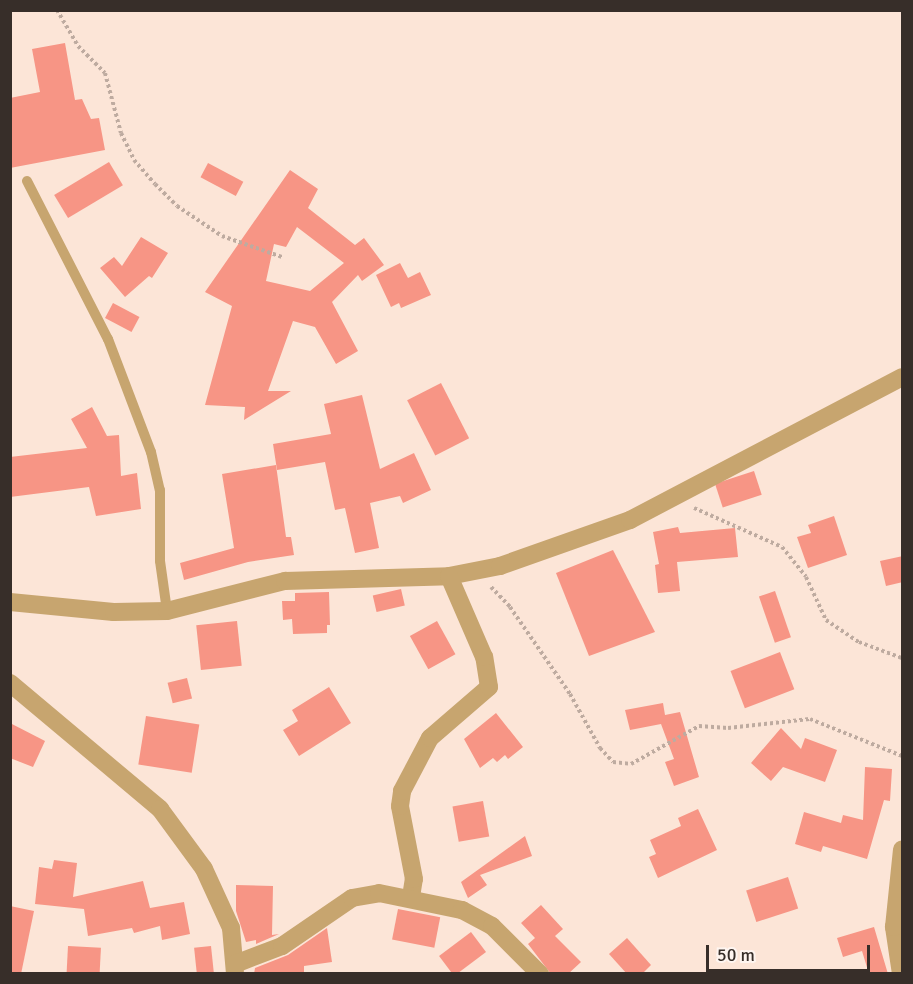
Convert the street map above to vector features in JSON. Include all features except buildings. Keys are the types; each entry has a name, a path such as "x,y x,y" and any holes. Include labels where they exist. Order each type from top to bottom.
{"street":[{"path":"10,602 114,612 167,611 285,580 449,576 476,571 630,520 674,499 903,377"},
{"path":"411,897 414,879 400,806 402,791 430,738 489,687 484,657 449,576"},
{"path":"10,683 160,809 204,869 231,928 235,969 282,946 352,898 380,893 411,897 462,909 492,926 540,974"},
{"path":"901,974 894,898 903,849"}],"lane":[{"path":"27,181 108,339 152,452 160,490 160,561 167,611"}],"path":[{"path":"57,10 78,46 105,73 121,134 134,160 155,184 177,206 222,236 282,257"},
{"path":"674,499 782,547 806,577 825,620 859,642 903,658"},
{"path":"476,571 510,608 570,694 600,748 613,762 631,764 699,726 728,728 810,719 903,756"}]}
